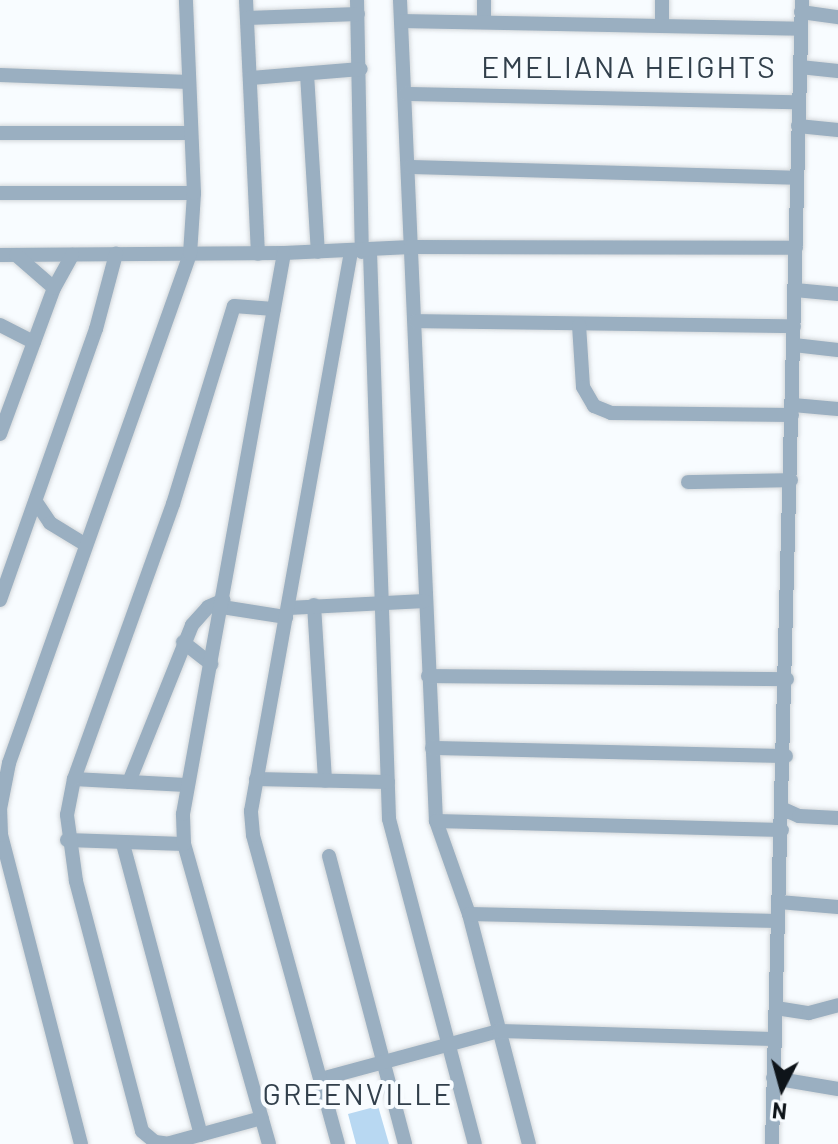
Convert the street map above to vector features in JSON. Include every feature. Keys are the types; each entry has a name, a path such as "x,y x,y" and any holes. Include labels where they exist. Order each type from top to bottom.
{"street":[{"path":"81,1144 1,835 1,793 190,254 194,193 186,0"},
{"path":"246,0 258,254"},
{"path":"400,0 410,167 436,821 469,914 529,1144"},
{"path":"484,0 484,20"},
{"path":"662,0 662,24"},
{"path":"772,1144 786,756 802,6 838,17"},
{"path":"247,18 358,7 361,252 385,602 388,782 393,849 475,1144"},
{"path":"401,21 484,20 801,29"},
{"path":"800,67 838,71"},
{"path":"251,78 361,69"},
{"path":"307,74 318,252"},
{"path":"0,75 189,82"},
{"path":"405,94 799,102"},
{"path":"798,126 838,130"},
{"path":"0,133 191,133"},
{"path":"410,167 797,178"},
{"path":"0,193 194,193"},
{"path":"0,255 361,252 411,247 796,248"},
{"path":"338,1144 253,835 256,779 361,252"},
{"path":"269,1144 184,844 186,785 223,604 284,253"},
{"path":"0,600 36,502 116,254"},
{"path":"16,255 54,288"},
{"path":"0,434 7,397 34,342 54,288 72,255"},
{"path":"795,290 838,294"},
{"path":"262,1118 170,1144 155,1142 142,1131 67,840 74,779 173,504 234,306 274,309"},
{"path":"416,321 794,326"},
{"path":"0,325 34,342"},
{"path":"579,325 583,387 594,406 611,413 838,409"},
{"path":"794,345 838,350"},
{"path":"688,482 791,480"},
{"path":"36,502 50,523 86,545"},
{"path":"129,782 183,642 208,607 223,604 287,612 314,605 425,601"},
{"path":"314,605 325,781"},
{"path":"183,642 211,664"},
{"path":"428,676 787,679"},
{"path":"432,748 786,756"},
{"path":"74,779 186,785"},
{"path":"256,779 388,782"},
{"path":"783,809 799,816 838,818"},
{"path":"436,821 782,830"},
{"path":"67,840 184,844"},
{"path":"123,844 201,1135"},
{"path":"329,856 405,1144"},
{"path":"779,902 838,907"},
{"path":"469,914 778,921"},
{"path":"776,1008 809,1013 838,1005"},
{"path":"321,1079 384,1065 499,1031 774,1039"},
{"path":"773,1078 838,1089"}],"shaded area":[{"path":"378,1106 389,1144 356,1144 348,1114"}],"district":[{"name":"EMELIANA HEIGHTS","path":"629,66"},
{"name":"GREENVILLE","path":"358,1093"}]}
